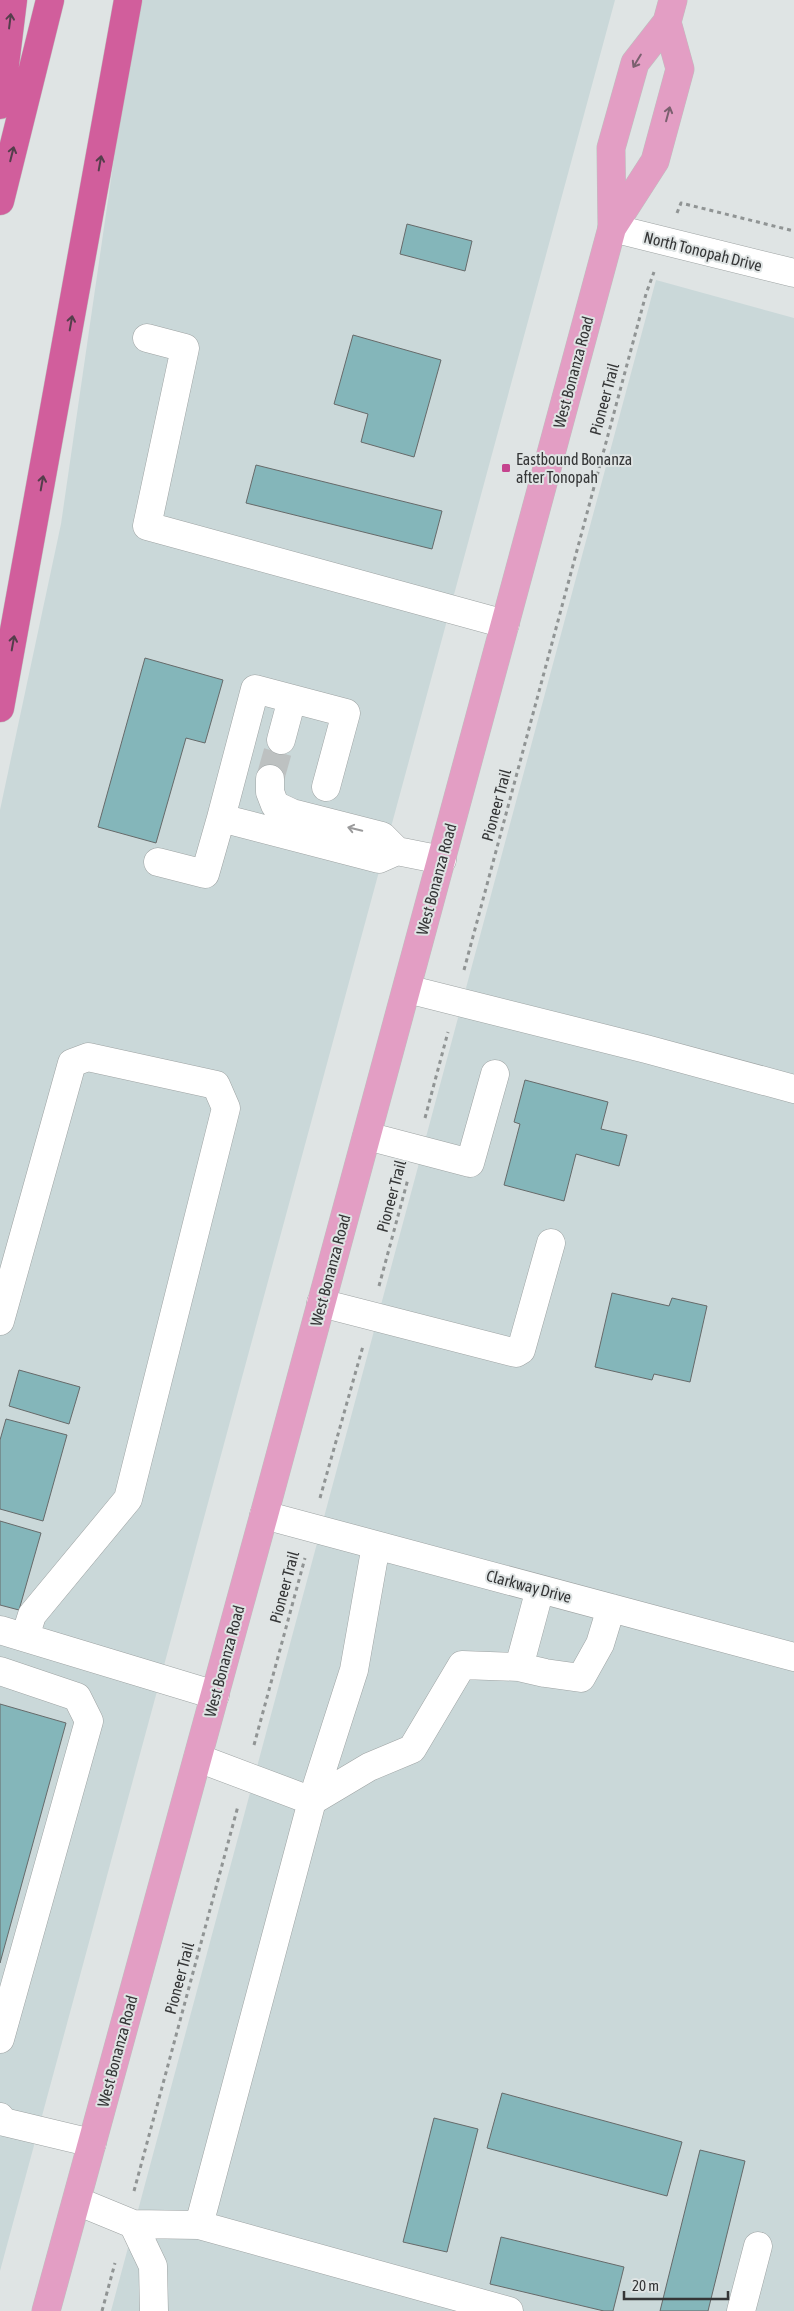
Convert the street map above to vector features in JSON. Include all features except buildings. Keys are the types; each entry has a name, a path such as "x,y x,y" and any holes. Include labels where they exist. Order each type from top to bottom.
{"highway":[{"path":"0,104 13,0"},
{"path":"0,201 50,0"},
{"path":"0,708 128,0"}],"main road":[{"name":"West Bonanza Road","path":"612,228 655,161 680,69 670,11"},
{"name":"West Bonanza Road","path":"46,2311 198,1758 612,228 611,148 635,63 670,11"}],"street":[{"name":"North Tonopah Drive","path":"612,228 794,273"},
{"path":"146,338 185,348 147,526 505,624"},
{"path":"158,862 205,874 255,690 346,714 326,787"},
{"path":"281,740 292,699"},
{"path":"270,779 270,792 275,805 307,818 382,836 397,851 442,860"},
{"path":"221,818 378,859 397,851"},
{"path":"407,988 794,1089"},
{"path":"0,1321 72,1063 88,1057 216,1085 226,1108 128,1499 32,1615 11,1633 0,1670 77,1697 89,1721 0,2039"},
{"path":"367,1136 470,1163 495,1074"},
{"path":"321,1303 516,1353 521,1350 551,1243"},
{"name":"Clarkway Drive","path":"264,1515 794,1657"},
{"path":"199,2225 312,1801 354,1670 376,1545"},
{"path":"519,1667 540,1589"},
{"path":"312,1801 369,1767 412,1749 462,1666 519,1667 581,1678 600,1644 611,1608"},
{"path":"11,1633 215,1695"},
{"path":"198,1758 312,1801"},
{"path":"0,2117 4,2122 92,2143"},
{"path":"77,2201 130,2222 199,2225 509,2311"},
{"path":"130,2222 153,2266 154,2311"},
{"path":"741,2311 758,2246"}],"path":[{"name":"Pioneer Trail","path":"102,2311 130,2222 312,1528 416,1150 643,304 681,203 794,231"}],"shaded area":[{"path":"137,0 615,0 0,2271 0,810 61,524"},
{"path":"656,280 794,318 794,2311 111,2311"}],"tunnel":[{"path":"270,779 281,740"}],"place":[{"name":"Eastbound Bonanza after Tonopah","path":"506,468"}]}
